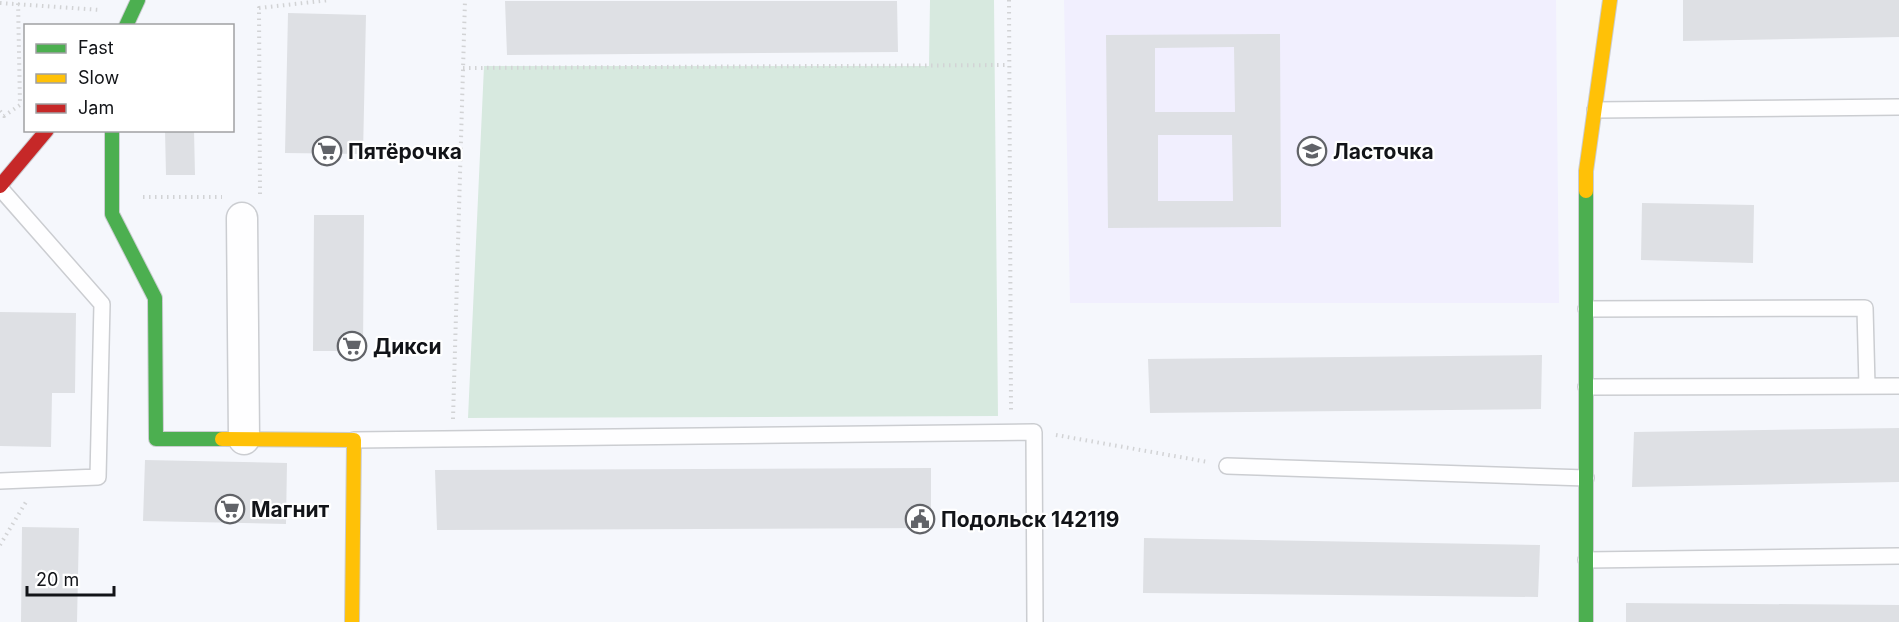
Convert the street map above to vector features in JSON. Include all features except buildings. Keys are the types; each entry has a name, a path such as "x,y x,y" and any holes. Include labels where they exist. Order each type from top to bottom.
{"street":[{"path":"127,24 138,0"},
{"path":"1586,622 1586,171 1610,0"},
{"path":"0,187 45,132"},
{"path":"112,132 111,214 155,298 156,439 354,440 352,622"},
{"path":"242,204 244,439"}],"lane":[{"path":"1595,110 1899,107"},
{"path":"0,187 102,304 98,477 0,481"},
{"path":"1586,309 1865,308 1867,386"},
{"path":"1586,387 1899,386"},
{"path":"354,440 1034,432 1035,622"},
{"path":"1227,465 1586,478"},
{"path":"1586,560 1899,556"}],"path":[{"path":"112,198 242,204 260,8 330,0"},
{"path":"453,439 465,0"},
{"path":"1008,0 1011,432"},
{"path":"0,3 18,2 104,10"},
{"path":"0,111 4,116 20,105 18,2"},
{"path":"463,68 1009,64"},
{"path":"1034,432 1227,465"},
{"path":"0,545 39,479"}],"shaded area":[{"name":"Ласточка","path":"1064,0 1556,0 1559,303 1070,303"}],"green space":[{"path":"930,0 994,0 998,416 468,418 484,66 929,66"}],"traffic: fast":[{"path":"127,24 138,0"},
{"path":"112,132 112,214 155,298 156,439 222,439"},
{"path":"1586,191 1586,622"}],"traffic: slow":[{"path":"1586,191 1586,171 1610,0"},
{"path":"222,439 354,440 352,622"}],"traffic: jam":[{"path":"0,186 45,132"}],"place":[{"name":"Пятёрочка","path":"327,151"},
{"name":"Ласточка","path":"1312,151"},
{"name":"Дикси","path":"352,346"},
{"name":"Магнит","path":"230,509"},
{"name":"Подольск 142119","path":"920,519"}]}
